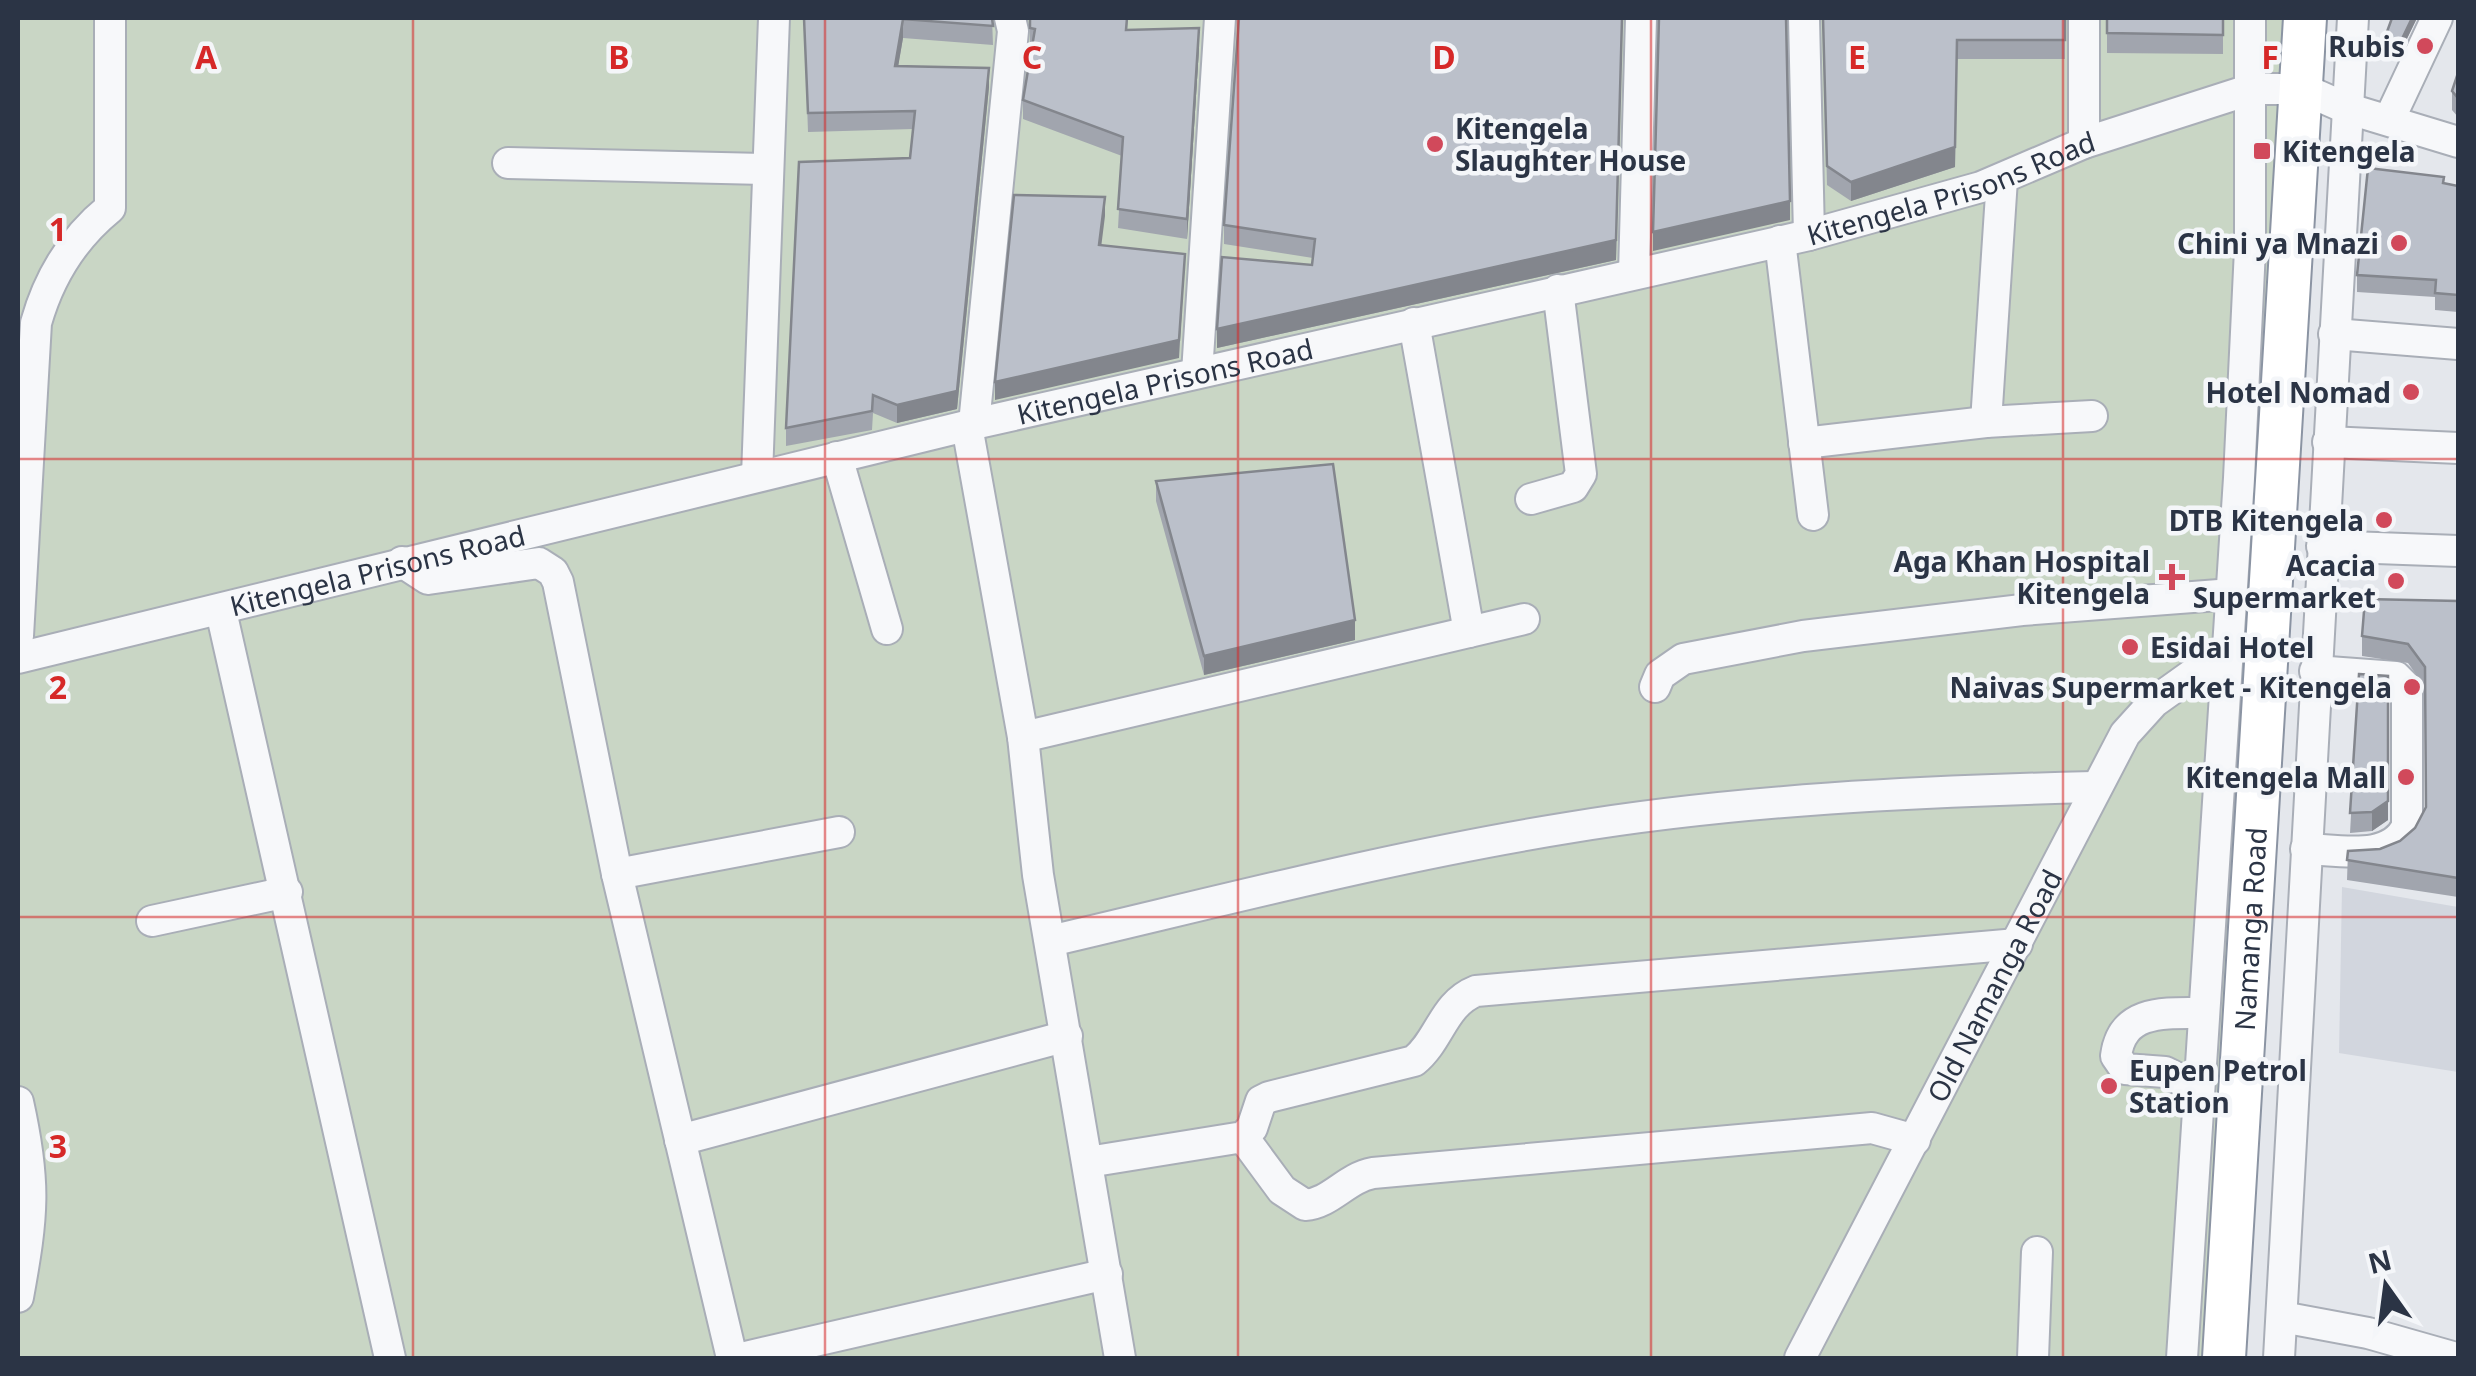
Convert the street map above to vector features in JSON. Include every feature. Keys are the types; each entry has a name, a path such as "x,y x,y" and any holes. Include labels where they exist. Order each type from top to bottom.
{"highway":[{"name":"Namanga Road","path":"2224,1358 2214,1181 2303,89 2305,18"}],"street":[{"path":"18,636 36,323 42,302 77,236 110,208 110,18"},
{"path":"757,476 774,18"},
{"path":"1010,18 1013,31 971,425 1023,737 1050,941 1120,1358"},
{"path":"1197,373 1220,18"},
{"path":"1634,274 1641,18"},
{"path":"1804,18 1795,238 1804,443 1812,516"},
{"path":"2084,18 2084,143"},
{"path":"2182,1358 2214,1181 2197,1088 2232,594 2250,248 2250,18"},
{"path":"2279,1358 2353,18"},
{"path":"2389,120 2437,18"},
{"name":"Kitengela Prisons Road","path":"18,658 221,612 402,562 971,425 1795,238 2002,179 2084,143 2252,89 2303,89"},
{"path":"2303,89 2346,108 2458,142"},
{"path":"508,164 768,169"},
{"path":"1986,422 2002,179"},
{"path":"1531,499 1573,487 1581,474 1558,290"},
{"path":"1414,323 1469,632"},
{"path":"2334,334 2458,344"},
{"path":"1804,443 1986,422 2092,416"},
{"path":"2328,442 2458,448"},
{"path":"837,457 887,629"},
{"path":"2322,546 2458,552"},
{"path":"402,562 428,579 526,562 547,566 553,572 617,874 732,1358"},
{"path":"1655,688 1660,675 1682,659 1802,636 2022,610 2232,594"},
{"path":"221,612 390,1358"},
{"path":"1023,737 1524,619"},
{"name":"Old Namanga Road","path":"1800,1358 2017,944 2094,787 2125,734 2154,702 2228,649"},
{"path":"2306,850 2383,850 2395,844 2407,826 2407,688 2396,677 2316,671"},
{"path":"1050,941 1376,865 1568,827 1955,791 2094,787"},
{"path":"617,874 840,832"},
{"path":"152,921 287,892"},
{"path":"1088,1162 1243,1138 1252,1128 1261,1101 1269,1097 1414,1061 1426,1051 1454,1004 1476,991 2017,944"},
{"path":"2197,1088 2165,1072 2124,1068 2116,1056 2119,1038 2136,1019 2203,1013"},
{"path":"680,1140 1067,1036"},
{"path":"18,1102 32,1164 33,1202 18,1296"},
{"path":"1243,1138 1282,1190 1305,1205 1324,1200 1348,1181 1372,1173 1872,1128 1915,1140"},
{"path":"2033,1358 2037,1252"},
{"path":"741,1358 1107,1274"},
{"path":"2282,1317 2368,1332 2456,1358"}],"shaded area":[{"path":"2342,887 2458,907 2458,1072 2339,1053"}],"green space":[{"path":"18,18 2305,18 2224,1358 18,1358"}],"building":[{"path":"804,18 992,18 993,26 903,19 895,66 989,68 957,391 897,405 873,395 872,411 786,428 799,162 910,158 915,111 808,113"},
{"path":"1030,18 1127,18 1126,30 1199,28 1187,219 1118,209 1123,137 1023,100 1035,29 1030,28"},
{"name":"Kitengela Slaughter House","path":"1239,18 1622,18 1616,240 1217,329 1222,257 1312,265 1315,239 1224,225"},
{"path":"1659,18 1786,18 1790,201 1653,232"},
{"path":"1823,18 2065,18 2065,40 1957,40 1955,147 1851,182 1827,166"},
{"path":"2107,18 2223,18 2223,35 2107,33"},
{"path":"2392,18 2412,18 2399,45 2384,40"},
{"path":"2458,73 2458,98 2452,91"},
{"name":"Chini ya Mnazi","path":"2368,168 2444,177 2443,183 2458,186 2458,295 2435,293 2436,280 2357,275"},
{"path":"1014,195 1105,197 1099,245 1185,254 1179,340 995,382"},
{"path":"1333,464 1355,620 1204,656 1156,481"},
{"path":"2365,599 2458,601 2458,878 2347,860 2348,851 2380,849 2400,841 2415,828 2426,807 2425,667 2408,644 2362,636"},
{"path":"2359,674 2388,676 2388,801 2372,812 2350,813"}],"place":[{"name":"Rubis","path":"2425,46"},
{"name":"Kitengela Slaughter House","path":"1435,144"},
{"name":"Kitengela","path":"2262,151"},
{"name":"Chini ya Mnazi","path":"2399,243"},
{"name":"Hotel Nomad","path":"2411,392"},
{"name":"DTB Kitengela","path":"2384,520"},
{"name":"Aga Khan Hospital Kitengela","path":"2172,577"},
{"name":"Acacia Supermarket","path":"2396,581"},
{"name":"Esidai Hotel","path":"2130,647"},
{"name":"Naivas Supermarket - Kitengela","path":"2412,687"},
{"name":"Kitengela Mall","path":"2406,777"},
{"name":"Eupen Petrol Station","path":"2109,1086"}]}
